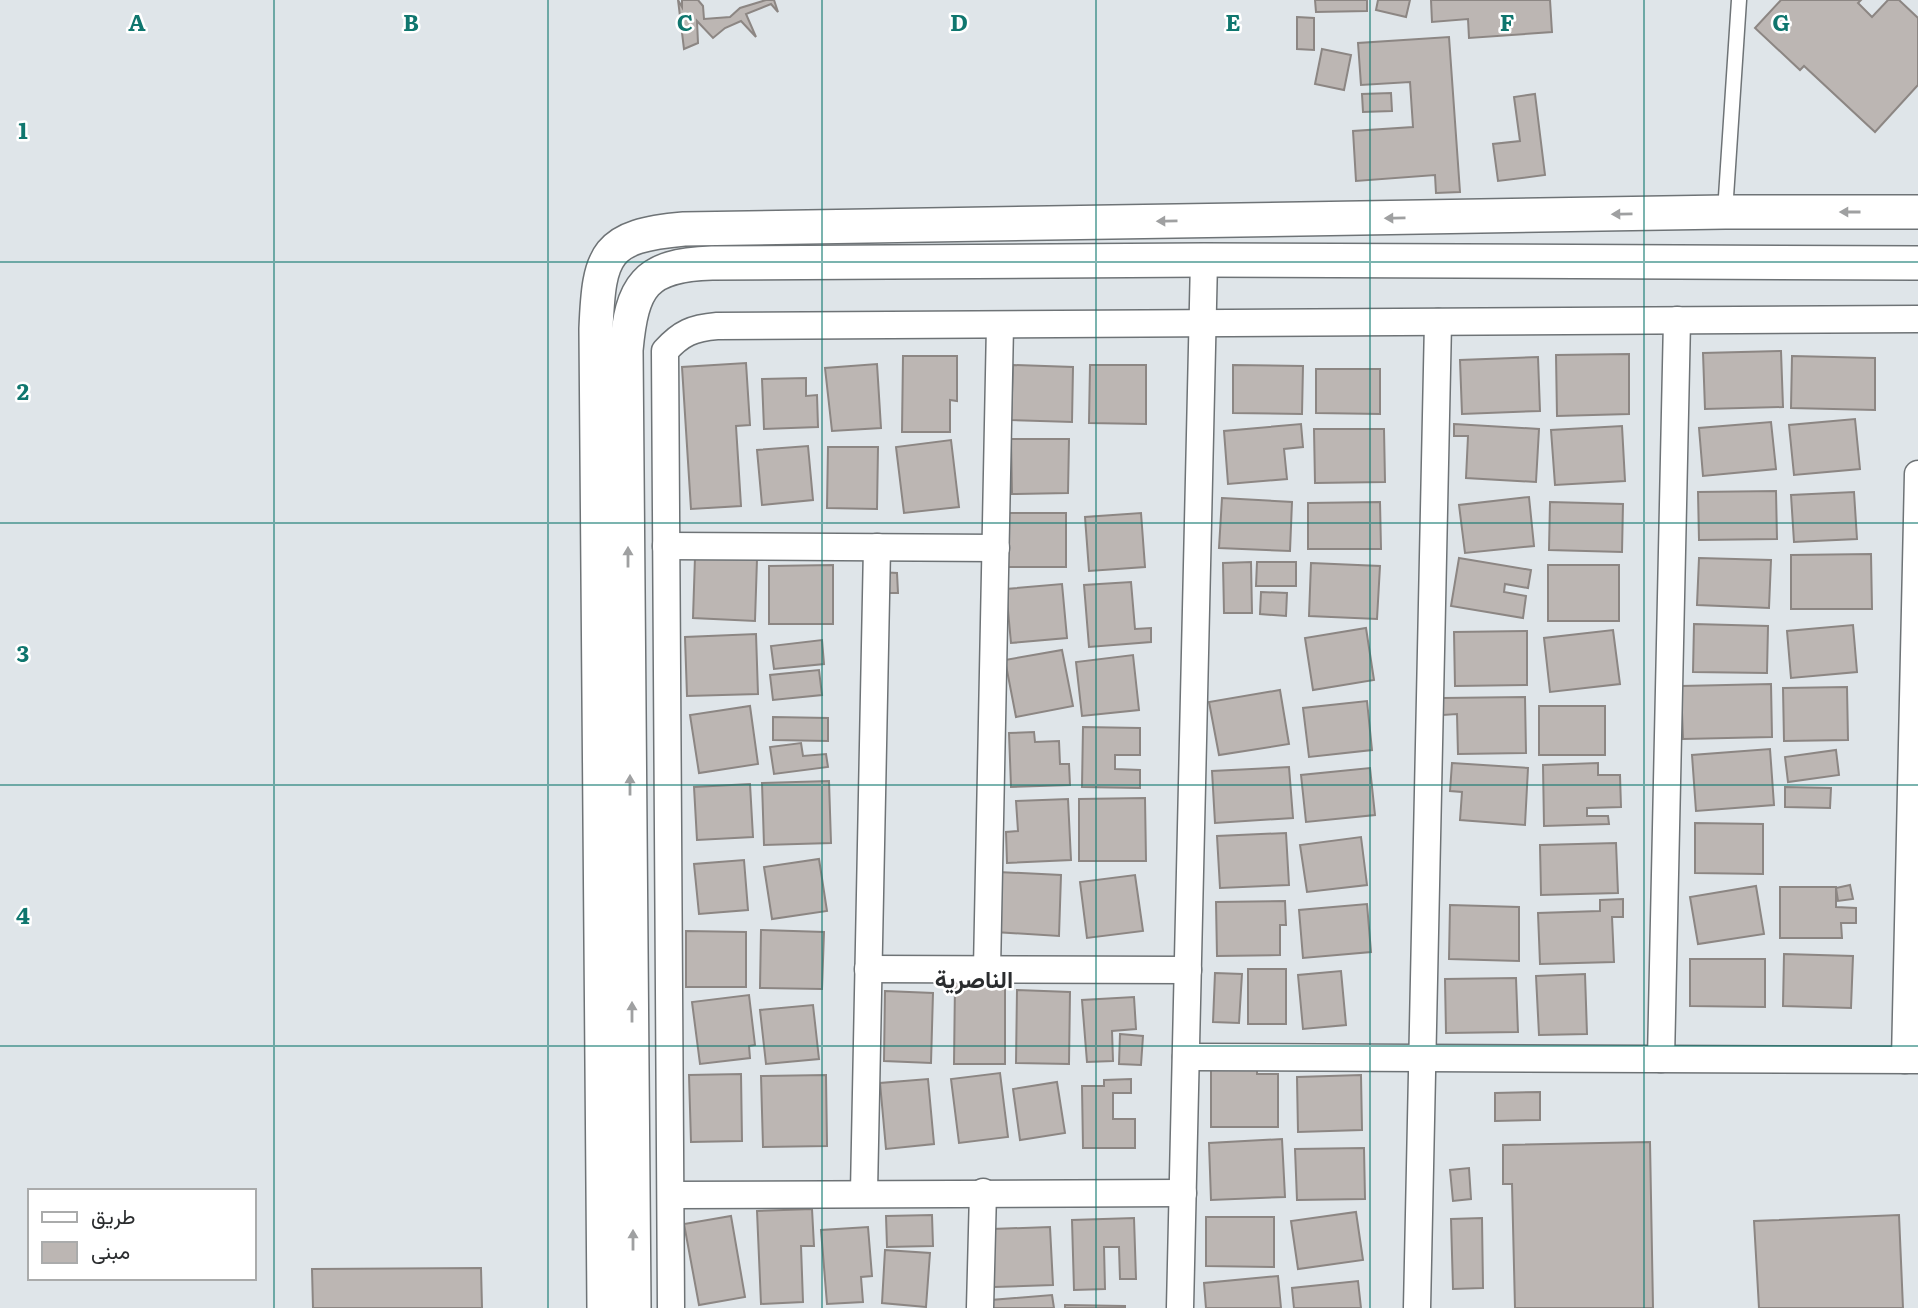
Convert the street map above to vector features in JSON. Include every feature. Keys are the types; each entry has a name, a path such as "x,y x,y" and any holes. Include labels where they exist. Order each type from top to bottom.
{"street":[{"path":"604,1308 596,329 601,273 618,244 653,232 684,229 1725,212 1918,212"},
{"path":"1180,1308 1204,260"},
{"path":"634,1308 626,350 629,320 640,287 667,270 688,264 1204,260 1918,263"},
{"path":"671,1308 665,351 686,331 717,326 1918,319"},
{"path":"1661,1059 1677,320"},
{"path":"1417,1308 1438,322"},
{"path":"987,969 1000,325"},
{"path":"1186,1056 1912,1060 1918,474"},
{"path":"666,546 996,548"},
{"path":"864,1192 877,547"},
{"path":"868,969 1188,970"},
{"path":"671,1195 864,1192 1183,1193"},
{"path":"980,1308 983,1192"}],"lane":[{"path":"1725,212 1738,0"}],"building":[{"path":"678,0 682,7 682,0 698,0 703,6 704,19 730,17 740,8 766,0 774,0 778,12 771,4 746,14 756,37 741,21 725,28 713,38 697,21 698,43 684,49"},
{"path":"1315,0 1367,0 1367,11 1316,12"},
{"path":"1378,0 1410,0 1406,17 1376,10"},
{"path":"1431,0 1550,0 1552,32 1469,38 1468,19 1432,22"},
{"path":"1781,0 1861,0 1858,3 1872,17 1888,0 1899,0 1918,18 1918,85 1875,132 1804,66 1800,70 1755,28"},
{"path":"1297,17 1314,18 1314,50 1297,49"},
{"path":"1449,37 1460,192 1436,193 1435,175 1356,181 1353,131 1413,127 1410,82 1361,85 1358,43"},
{"path":"1322,49 1351,55 1344,90 1315,84"},
{"path":"1391,93 1392,111 1363,112 1362,94"},
{"path":"1535,94 1545,175 1498,181 1493,144 1520,141 1514,97"},
{"path":"1781,351 1783,407 1705,409 1703,353"},
{"path":"1629,354 1629,414 1557,416 1556,355"},
{"path":"903,356 957,356 957,401 950,400 950,432 902,432"},
{"path":"1792,356 1875,358 1875,410 1791,408"},
{"path":"1538,357 1540,411 1462,414 1460,360"},
{"path":"746,363 750,425 736,426 741,506 691,509 682,367"},
{"path":"877,364 881,428 832,431 825,368"},
{"path":"1013,365 1073,367 1072,422 1011,420"},
{"path":"1090,365 1146,365 1146,424 1089,423"},
{"path":"1233,365 1303,366 1302,414 1233,413"},
{"path":"1316,369 1380,369 1380,414 1316,413"},
{"path":"806,378 806,396 817,395 818,427 764,429 762,379"},
{"path":"1855,419 1860,469 1794,475 1789,425"},
{"path":"1771,422 1776,469 1703,476 1699,428"},
{"path":"1301,424 1303,447 1284,449 1287,479 1228,484 1224,431"},
{"path":"1454,424 1539,429 1536,482 1466,478 1468,436 1454,436"},
{"path":"1622,426 1625,481 1555,485 1551,430"},
{"path":"1314,429 1384,429 1385,482 1315,483"},
{"path":"1011,439 1069,439 1068,493 1012,494"},
{"path":"951,440 959,507 904,513 896,447"},
{"path":"808,446 813,500 762,505 757,450"},
{"path":"828,447 878,447 877,509 827,508"},
{"path":"1776,491 1777,539 1699,540 1698,492"},
{"path":"1854,492 1857,539 1794,542 1791,495"},
{"path":"1529,497 1534,546 1465,553 1459,505"},
{"path":"1222,498 1292,502 1290,551 1219,548"},
{"path":"1380,502 1381,549 1308,549 1308,503"},
{"path":"1550,502 1623,504 1622,552 1549,550"},
{"path":"1007,513 1066,513 1066,567 1007,567"},
{"path":"1141,513 1145,567 1089,571 1085,517"},
{"path":"1871,554 1872,609 1791,609 1791,555"},
{"path":"695,557 757,559 755,621 693,618"},
{"path":"1459,558 1531,570 1528,588 1505,584 1504,592 1526,596 1523,618 1451,606"},
{"path":"1699,558 1771,560 1769,608 1697,605"},
{"path":"1251,562 1252,613 1224,613 1223,563"},
{"path":"1257,562 1296,562 1296,586 1256,586"},
{"path":"1311,563 1380,566 1377,619 1309,616"},
{"path":"833,565 833,624 769,624 769,566"},
{"path":"1548,565 1619,565 1619,621 1548,621"},
{"path":"879,572 897,573 898,593 879,593"},
{"path":"1131,582 1135,629 1151,628 1151,642 1089,647 1084,585"},
{"path":"1062,584 1067,638 1011,643 1006,589"},
{"path":"1261,592 1287,593 1286,616 1260,614"},
{"path":"1694,624 1768,626 1767,673 1693,672"},
{"path":"1853,625 1857,672 1791,678 1787,631"},
{"path":"1366,628 1374,680 1313,690 1305,638"},
{"path":"1613,630 1620,684 1550,692 1544,638"},
{"path":"1527,631 1527,685 1455,686 1454,632"},
{"path":"756,634 758,694 687,696 685,637"},
{"path":"822,640 824,664 774,669 771,646"},
{"path":"1062,650 1073,706 1016,717 1005,660"},
{"path":"1133,655 1139,710 1082,716 1076,662"},
{"path":"819,670 822,695 773,700 770,675"},
{"path":"1771,684 1772,737 1683,739 1681,686"},
{"path":"1847,687 1848,740 1784,741 1783,688"},
{"path":"1280,690 1289,744 1219,755 1209,702"},
{"path":"1525,697 1526,753 1458,754 1457,714 1443,715 1443,698"},
{"path":"1367,701 1372,750 1309,757 1303,708"},
{"path":"750,706 758,764 699,773 690,715"},
{"path":"1539,706 1605,706 1605,755 1539,755"},
{"path":"773,717 828,718 828,741 773,740"},
{"path":"1083,727 1140,728 1140,755 1115,755 1115,769 1140,770 1140,788 1082,787"},
{"path":"1034,732 1035,742 1059,741 1060,764 1069,764 1070,785 1011,787 1009,733"},
{"path":"801,743 803,756 826,754 828,767 774,774 770,747"},
{"path":"1770,749 1774,805 1696,811 1692,755"},
{"path":"1836,750 1839,775 1788,782 1785,757"},
{"path":"1452,763 1528,768 1525,825 1460,820 1462,792 1450,791"},
{"path":"1598,763 1598,775 1620,775 1621,807 1587,808 1587,816 1608,816 1609,824 1544,826 1543,765"},
{"path":"1289,767 1293,818 1215,823 1212,771"},
{"path":"1370,768 1375,815 1306,822 1301,775"},
{"path":"829,781 831,843 764,845 762,783"},
{"path":"750,784 753,837 697,840 694,787"},
{"path":"1785,787 1831,788 1830,808 1785,807"},
{"path":"1145,798 1146,861 1079,861 1079,799"},
{"path":"1068,799 1071,860 1007,863 1006,832 1018,831 1016,801"},
{"path":"1695,823 1763,824 1763,874 1695,873"},
{"path":"1286,833 1289,885 1220,888 1217,836"},
{"path":"1361,837 1367,885 1307,892 1300,845"},
{"path":"1616,843 1618,893 1541,895 1540,845"},
{"path":"819,859 827,911 772,919 764,867"},
{"path":"744,860 748,910 699,914 694,864"},
{"path":"998,872 1061,875 1059,936 995,932"},
{"path":"1135,875 1143,931 1087,938 1080,882"},
{"path":"1850,885 1853,899 1838,901 1836,888"},
{"path":"1756,886 1764,934 1698,944 1690,897"},
{"path":"1780,887 1836,887 1836,907 1856,908 1856,923 1841,923 1842,938 1780,938"},
{"path":"1623,899 1623,917 1612,917 1614,962 1540,964 1538,913 1600,911 1600,900"},
{"path":"1285,901 1286,925 1280,925 1280,955 1217,956 1216,902"},
{"path":"1367,904 1371,952 1303,958 1299,910"},
{"path":"1450,905 1519,907 1519,961 1449,959"},
{"path":"761,930 824,932 822,989 760,988"},
{"path":"686,931 746,932 746,987 686,987"},
{"path":"1784,954 1853,956 1851,1008 1783,1006"},
{"path":"1690,959 1765,959 1765,1007 1690,1006"},
{"path":"1248,969 1286,969 1286,1024 1248,1024"},
{"path":"1341,971 1346,1025 1303,1029 1298,975"},
{"path":"1215,973 1242,974 1239,1023 1213,1022"},
{"path":"1585,974 1587,1034 1539,1035 1536,976"},
{"path":"1516,978 1518,1032 1446,1033 1445,979"},
{"path":"955,983 1005,983 1005,1064 954,1064"},
{"path":"1017,990 1070,992 1069,1064 1016,1063"},
{"path":"885,991 933,993 931,1063 884,1061"},
{"path":"749,995 755,1045 749,1046 750,1058 700,1064 692,1002"},
{"path":"1134,997 1136,1029 1112,1031 1113,1061 1087,1062 1082,1000"},
{"path":"813,1005 819,1059 766,1064 760,1010"},
{"path":"1120,1034 1143,1036 1141,1065 1119,1064"},
{"path":"1211,1067 1257,1067 1257,1074 1278,1074 1278,1127 1211,1127"},
{"path":"1000,1073 1008,1137 959,1143 951,1079"},
{"path":"741,1074 742,1141 691,1142 689,1075"},
{"path":"826,1075 827,1146 763,1147 761,1076"},
{"path":"1361,1075 1362,1130 1298,1132 1297,1077"},
{"path":"928,1079 934,1144 886,1149 880,1083"},
{"path":"1131,1079 1131,1093 1113,1093 1113,1119 1135,1119 1135,1148 1083,1148 1082,1086 1104,1086 1104,1080"},
{"path":"1057,1082 1065,1133 1020,1140 1013,1089"},
{"path":"1540,1092 1540,1120 1495,1121 1495,1093"},
{"path":"1282,1139 1285,1197 1211,1200 1209,1143"},
{"path":"1650,1142 1653,1308 1515,1308 1512,1184 1503,1184 1503,1145"},
{"path":"1364,1148 1365,1199 1297,1200 1295,1149"},
{"path":"1469,1168 1471,1199 1453,1201 1450,1170"},
{"path":"812,1209 814,1246 801,1246 803,1302 761,1304 757,1211"},
{"path":"1356,1212 1363,1260 1298,1269 1291,1221"},
{"path":"932,1215 933,1246 887,1247 886,1216"},
{"path":"1899,1215 1903,1308 1759,1308 1754,1221"},
{"path":"731,1216 745,1297 699,1305 684,1224"},
{"path":"1206,1217 1274,1217 1274,1267 1206,1266"},
{"path":"1134,1218 1136,1279 1120,1279 1119,1247 1104,1247 1105,1289 1074,1290 1072,1220"},
{"path":"1482,1218 1483,1288 1453,1289 1451,1219"},
{"path":"868,1227 872,1276 861,1277 863,1302 827,1304 821,1230"},
{"path":"1050,1227 1053,1285 994,1287 992,1229"},
{"path":"885,1250 930,1253 926,1307 882,1303"},
{"path":"481,1268 482,1308 313,1308 312,1269"},
{"path":"1278,1276 1281,1308 1206,1308 1204,1283"},
{"path":"1358,1281 1361,1308 1294,1308 1292,1288"},
{"path":"1052,1295 1054,1308 991,1308 991,1300"},
{"path":"1065,1305 1125,1306 1125,1308 1065,1308"}],"district":[{"name":"الناصرية","path":"974,980"}]}
